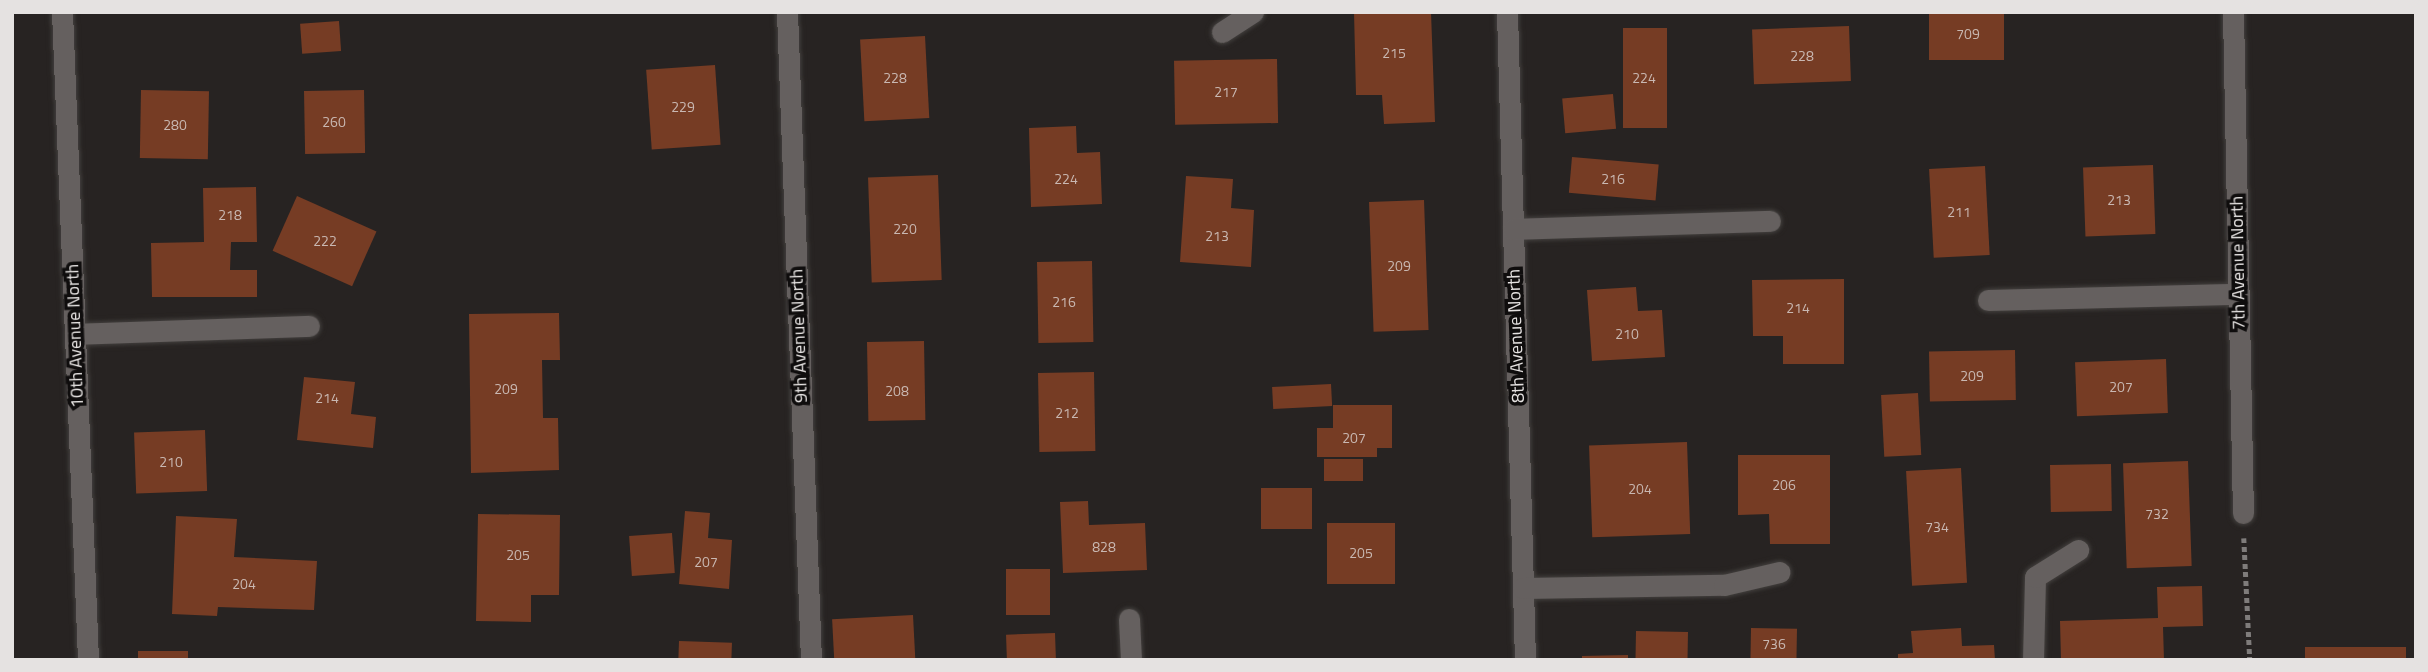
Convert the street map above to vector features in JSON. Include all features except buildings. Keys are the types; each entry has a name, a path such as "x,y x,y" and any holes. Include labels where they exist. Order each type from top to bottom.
{"street":[{"name":"10th Avenue North","path":"62,12 88,660"},
{"name":"9th Avenue North","path":"787,12 811,660"},
{"path":"1222,32 1253,12"},
{"name":"8th Avenue North","path":"1507,12 1525,660"},
{"name":"7th Avenue North","path":"2233,12 2243,513"},
{"path":"1513,229 1770,221"},
{"path":"1988,300 2239,294"},
{"path":"75,334 309,326"},
{"path":"2033,660 2035,577 2078,550"},
{"path":"1523,588 1724,585 1780,572"},
{"path":"1129,619 1132,660"}],"path":[{"path":"2243,513 2250,660"}]}
